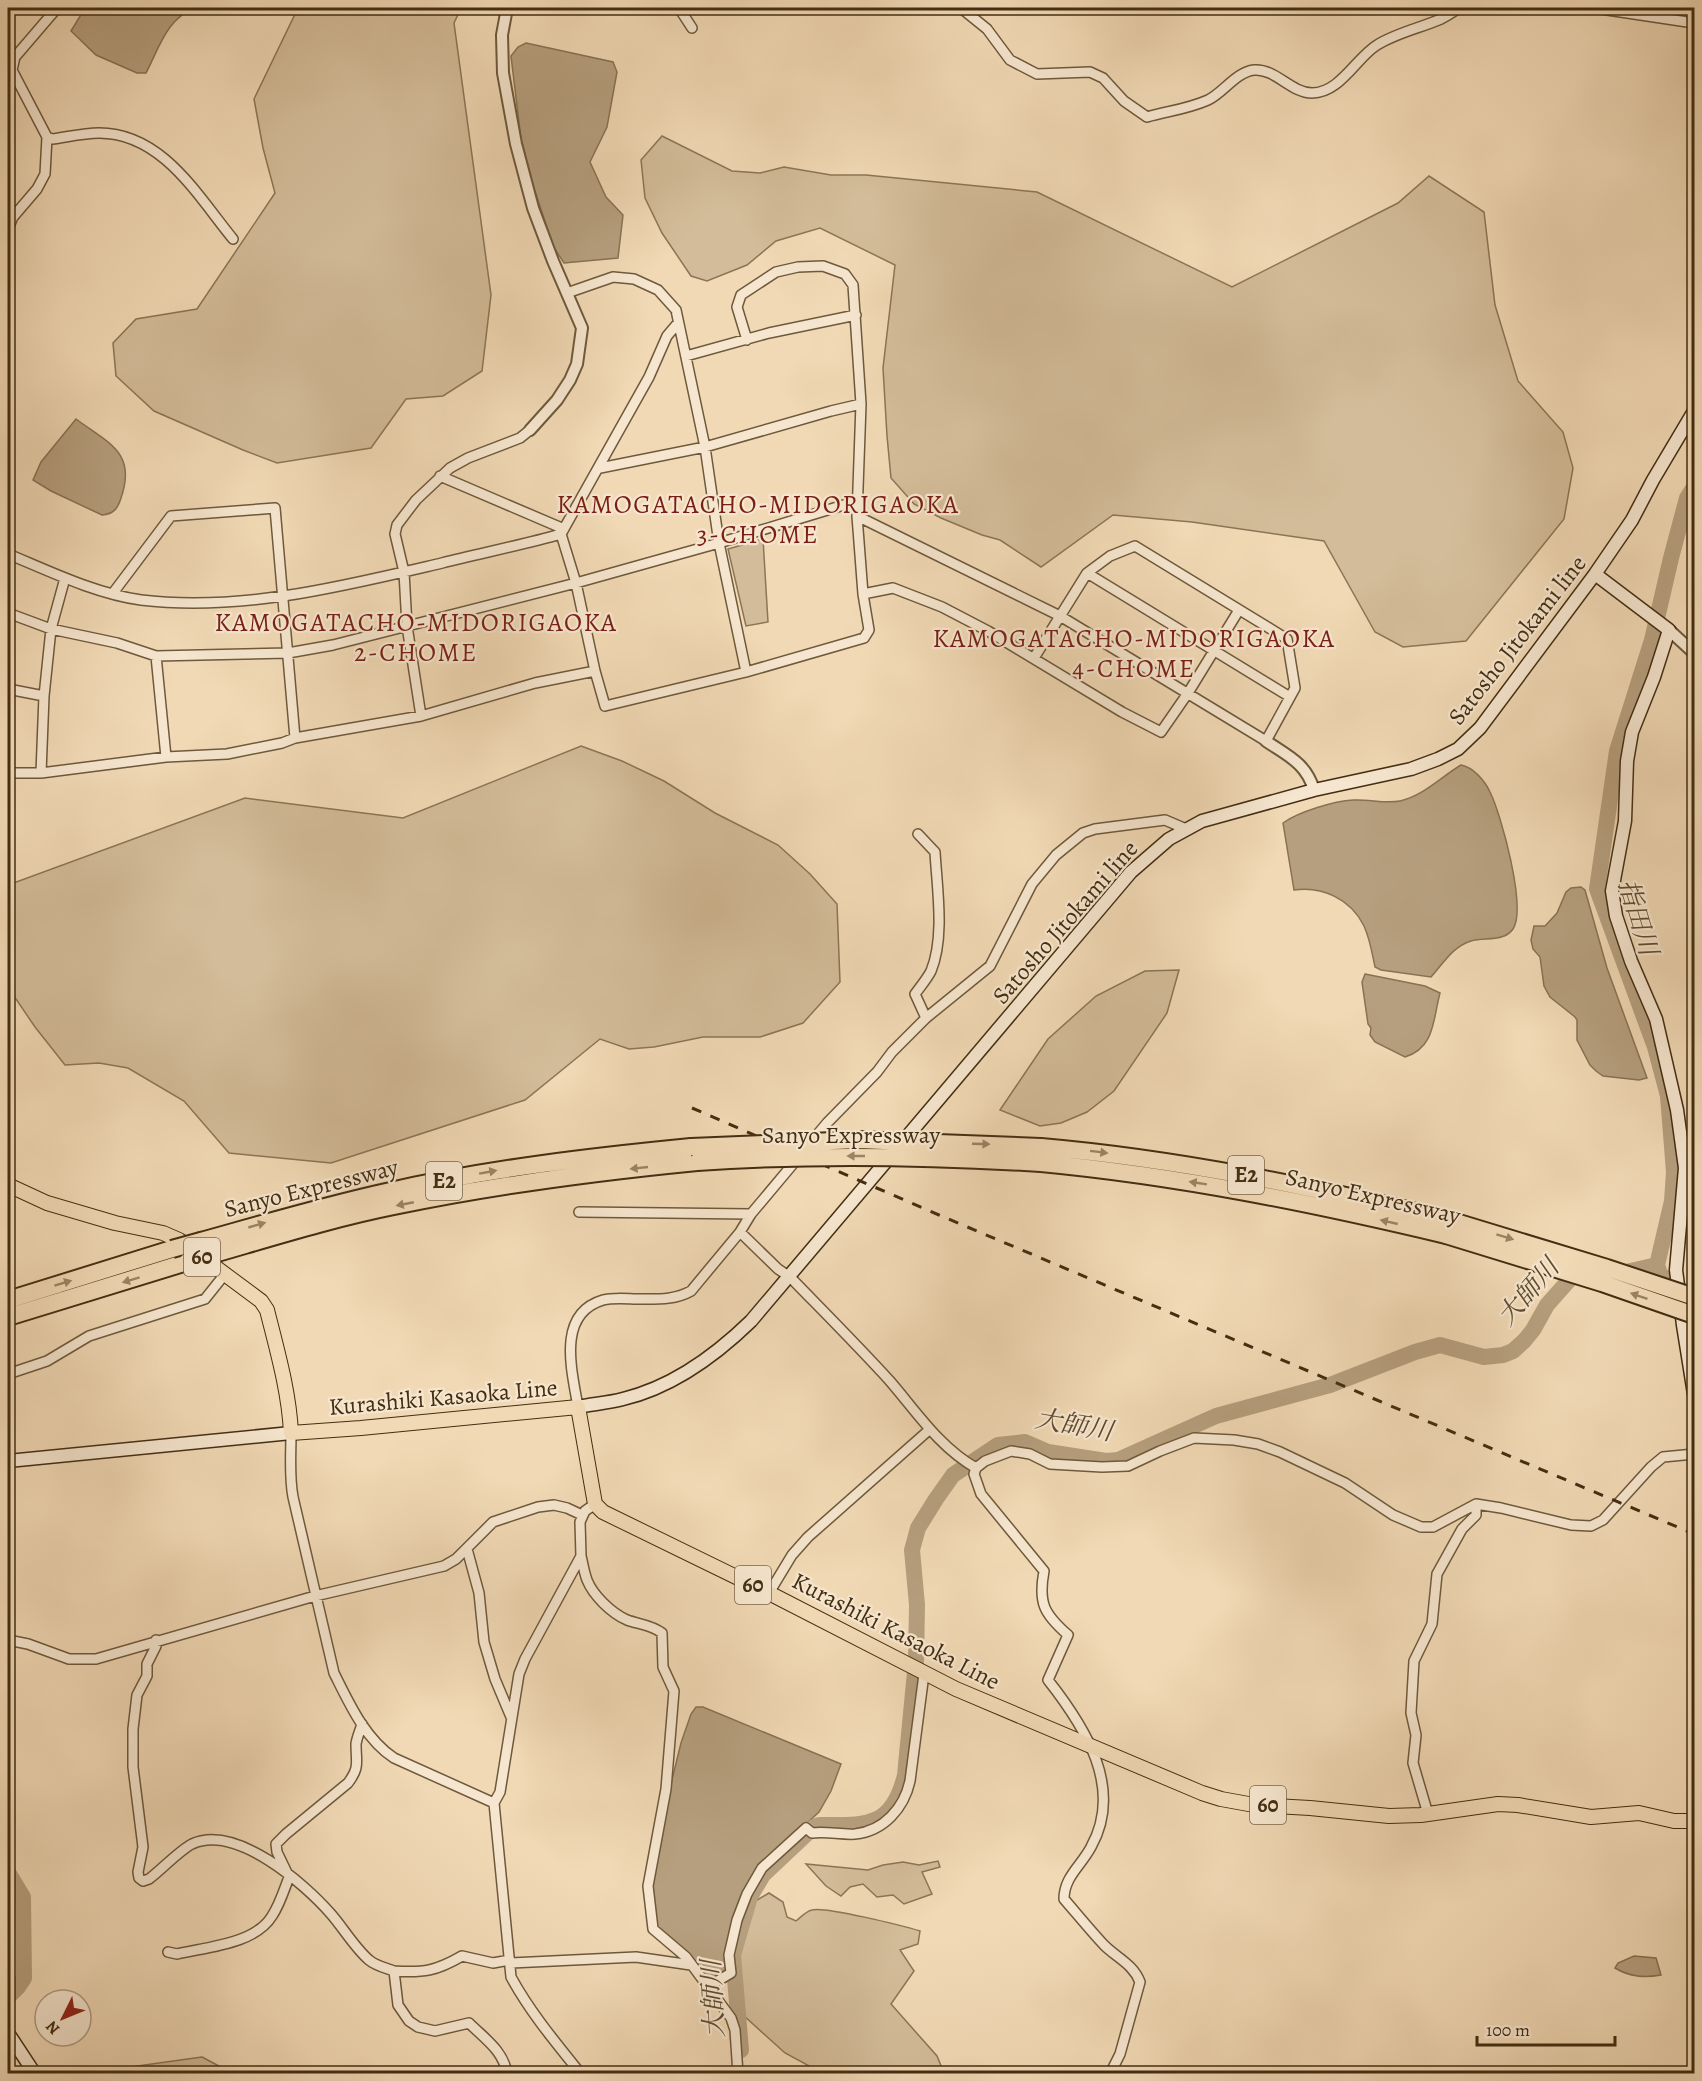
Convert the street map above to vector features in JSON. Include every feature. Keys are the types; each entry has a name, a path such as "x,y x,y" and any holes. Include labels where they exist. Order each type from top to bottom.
{"highway":[{"name":"Sanyo Expressway","path":"8,1300 172,1249 386,1191 588,1157 694,1154 858,1140 1041,1155 1157,1160 1222,1170 1356,1197 1695,1316"},
{"name":"Sanyo Expressway","path":"8,1317 214,1254 393,1206 694,1154"},
{"name":"Sanyo Expressway","path":"1448,1228 1607,1268 1687,1297"}],"main road":[{"name":"Satosho Jitokami line","path":"578,1407 623,1399 670,1382 731,1340 751,1321 1131,872 1155,850 1186,828 1212,818 1314,790 1411,769 1458,749 1480,728 1595,574 1632,520 1669,452 1695,411"},
{"path":"1595,574 1665,627 1654,677 1632,732 1627,761 1624,821 1612,891 1616,916 1631,961 1656,1019 1677,1110 1685,1168 1676,1269 1677,1281 1687,1297 1695,1394"},
{"name":"60","path":"8,1185 47,1203 115,1223 163,1233 179,1240 261,1301 267,1310 283,1374 290,1412 291,1433"},
{"name":"Kurashiki Kasaoka Line","path":"291,1433 578,1407 596,1504 603,1512 985,1703 1202,1793 1238,1803 1389,1816 1428,1814 1498,1804 1591,1817 1639,1813 1674,1821 1695,1821"},
{"path":"8,1461 291,1433"},
{"path":"8,2033 35,2073"}],"street":[{"path":"8,229 13,217 37,189 45,174 47,137 10,71 15,57 57,8"},
{"path":"421,716 407,626 404,572 395,534 397,525 417,500 450,468 468,458 520,438 530,430 557,400 577,364 582,328 533,207 513,126 503,73 502,35 507,8"},
{"path":"679,8 692,28"},
{"path":"961,8 987,28 1010,60 1037,74 1090,72 1103,78 1124,100 1147,117 1195,106 1211,99 1243,74 1254,70 1266,72 1299,91 1323,92 1333,86 1377,45 1442,19 1460,8"},
{"path":"1594,8 1695,23"},
{"path":"47,137 52,139 98,133 121,136 144,144 163,156 233,239"},
{"path":"678,323 667,336 649,377 563,531 605,706 746,672 864,639 869,630 863,594 857,516 861,404 853,285 845,274 816,266 776,272 741,295 736,307 747,340"},
{"path":"567,292 613,277 634,279 658,290 676,310 705,447 719,543 746,672"},
{"path":"686,356 769,333 856,315"},
{"path":"600,468 705,447 861,404"},
{"path":"440,476 563,531"},
{"path":"8,613 51,629 117,643 156,656 288,653 333,645 576,583 857,501"},
{"path":"113,593 171,516 274,508 295,738"},
{"path":"857,516 1060,616 1266,741 1302,766 1310,776 1314,790"},
{"path":"8,554 65,578 140,600 205,603 302,594 404,572 563,531"},
{"path":"1034,658 1087,573 1110,556 1135,546 1287,639 1295,688 1266,741"},
{"path":"1087,573 1290,697"},
{"path":"40,773 44,696 51,629 65,578"},
{"path":"863,594 892,588 942,607 1034,658 1122,712 1161,732 1239,610"},
{"path":"1665,627 1695,653"},
{"path":"156,656 166,757"},
{"path":"8,773 40,773 166,757 227,753 282,743 295,738 421,716 535,683 595,671"},
{"path":"8,689 44,696"},
{"path":"578,1407 570,1364 572,1330 579,1316 591,1306 604,1300 663,1299 682,1296 691,1291 826,1124 878,1072 892,1052 927,1018 990,966 1032,884 1056,855 1083,833 1095,829 1165,820 1186,828"},
{"path":"918,834 936,852 939,921 937,946 931,971 915,994 927,1018"},
{"path":"579,1212 751,1214"},
{"path":"740,1232 778,1269 790,1277 889,1381 929,1430 972,1466 981,1494 1044,1571 1042,1600 1050,1619 1068,1635 1048,1680 1073,1712 1090,1746 1104,1789 1103,1819 1099,1833 1088,1854 1071,1874 1064,1888 1064,1899 1106,1947 1123,1959 1136,1973 1140,1982 1120,2054 1110,2073"},
{"path":"8,1374 47,1361 89,1336 205,1299 225,1274"},
{"path":"769,1593 792,1556 808,1537 929,1430"},
{"path":"291,1433 289,1475 315,1596 334,1672 362,1724 385,1752 394,1758 494,1803"},
{"path":"972,1466 1011,1451 1030,1454 1050,1464 1128,1466 1194,1438 1234,1440 1258,1444 1280,1452 1345,1483 1393,1515 1421,1527 1433,1527 1476,1504 1570,1525 1590,1526 1603,1521 1651,1467 1663,1457 1695,1454"},
{"path":"596,1504 582,1515 580,1522 582,1556 587,1580 615,1614 662,1634 663,1667 674,1691 666,1789 648,1886 653,1929 686,1957 731,2018 735,2030 738,2073"},
{"path":"1428,1814 1413,1763 1416,1736 1411,1713 1414,1661 1432,1624 1437,1574 1462,1529 1476,1515 1476,1504"},
{"path":"8,1640 28,1644 69,1659 79,1660 117,1654 156,1640 315,1596 444,1566 456,1559 493,1522 538,1507 555,1505 582,1515"},
{"path":"466,1549 479,1593 484,1642 495,1679 512,1720"},
{"path":"581,2073 550,2035 511,1977 494,1803 500,1792 516,1688 525,1659 582,1556"},
{"path":"156,1640 156,1646 147,1664 147,1676 137,1695 133,1730 133,1767 143,1847 138,1872 143,1881 149,1879 191,1845 215,1839 249,1849 270,1861 330,1913 369,1960 394,1971 426,1972 443,1967 462,1956 493,1963 636,1957 691,1965"},
{"path":"709,1986 731,1973 729,1954 747,1894 758,1875 776,1855 806,1828 809,1831 856,1834 866,1832 887,1821 902,1803 910,1781 919,1671"},
{"path":"168,1952 177,1954 255,1934 272,1917 289,1877 277,1852 276,1844 348,1783 355,1774 358,1762 356,1744 362,1724"},
{"path":"394,1971 398,2005 409,2021 418,2027 435,2031 469,2023 501,2055 507,2073"}],"shaded area":[{"path":"85,8 195,8 177,19 171,26 146,73 137,73 96,55 71,31"},
{"path":"298,8 461,8 454,23 491,295 482,371 443,396 406,399 371,448 277,463 154,411 116,376 113,343 136,319 197,309 275,193 263,148 254,99"},
{"path":"526,43 613,62 617,72 607,127 590,162 606,197 623,215 618,258 564,263 553,246 521,139 511,56 518,47"},
{"path":"662,136 732,171 760,173 784,167 831,175 866,175 1037,192 1232,287 1398,203 1429,176 1484,212 1495,305 1518,381 1563,432 1573,468 1564,519 1466,641 1403,647 1375,632 1324,541 1192,522 1113,515 1041,567 1000,540 941,518 914,504 891,478 883,368 895,265 820,228 776,241 747,265 707,281 691,276 662,233 645,198 641,160"},
{"path":"76,419 109,442 122,459 125,482 118,505 110,513 102,515 33,480 41,462"},
{"path":"763,539 768,622 746,626 728,549"},
{"path":"581,746 622,761 664,781 715,813 778,845 810,874 837,904 840,982 803,1023 760,1037 703,1037 654,1047 629,1049 600,1039 525,1100 331,1163 229,1153 184,1101 128,1068 99,1063 65,1065 12,993 8,991 8,885 245,798 403,818"},
{"path":"1461,765 1478,775 1485,783 1495,803 1506,839 1515,882 1517,902 1513,929 1505,936 1471,941 1458,947 1431,977 1381,970 1375,967 1366,931 1352,908 1335,896 1315,890 1294,890 1283,823 1307,811 1336,802 1359,800 1394,802 1408,799 1424,791"},
{"path":"1581,887 1585,890 1607,968 1647,1078 1639,1080 1603,1076 1596,1071 1590,1065 1577,1040 1577,1020 1550,997 1544,986 1540,957 1533,949 1531,940 1534,926 1545,926 1557,913 1566,892 1571,888"},
{"path":"1179,970 1167,1013 1114,1091 1087,1112 1061,1123 1040,1126 1000,1110 1048,1039 1096,996 1145,971"},
{"path":"1365,974 1425,986 1440,993 1431,1031 1422,1047 1415,1053 1405,1057 1375,1042 1370,1035 1371,1028 1368,1024 1362,982"},
{"path":"696,1707 703,1707 841,1764 831,1791 819,1812 762,1865 751,1879 726,1971 710,1983 656,1927 650,1891 681,1743 691,1714"},
{"path":"938,1861 940,1867 922,1872 932,1894 904,1904 893,1895 877,1897 863,1884 850,1887 841,1896 826,1886 806,1864 868,1870 903,1862 919,1865"},
{"path":"769,1893 783,1902 787,1917 796,1921 812,1910 832,1911 920,1931 918,1944 900,1950 914,1971 891,2004 937,2056 944,2073 822,2073 785,2053 744,2016 738,1957 752,1903"},
{"path":"1634,1956 1656,1958 1661,1975 1637,1976 1615,1968 1618,1963"},
{"path":"202,2057 232,2073 110,2074 108,2070"}],"waterway":[{"name":"指田川","path":"1694,487 1687,498 1652,640 1617,751 1597,889 1655,1047 1668,1096 1674,1172 1672,1201 1657,1265 1660,1274 1687,1298 1694,1354"},
{"name":"大師川","path":"1617,1274 1657,1265"},
{"name":"大師川","path":"741,2050 733,1955 750,1897 763,1875 814,1827 850,1825 874,1820 884,1815 893,1806 899,1793 905,1775 916,1662 917,1605 912,1550 918,1528 953,1475 998,1445 1025,1442 1048,1452 1106,1461 1118,1460 1216,1416 1330,1385 1415,1352 1440,1345 1484,1357 1503,1355 1513,1351 1524,1341 1547,1305 1578,1270 1583,1270"},
{"path":"8,1872 23,1897 24,1978 8,1997"}],"railway":[{"path":"692,1108 939,1215 1694,1534"}],"district":[{"name":"KAMOGATACHO-MIDORIGAOKA 3-CHOME","path":"758,519"},
{"name":"KAMOGATACHO-MIDORIGAOKA 2-CHOME","path":"416,637"},
{"name":"KAMOGATACHO-MIDORIGAOKA 4-CHOME","path":"1134,653"}]}
